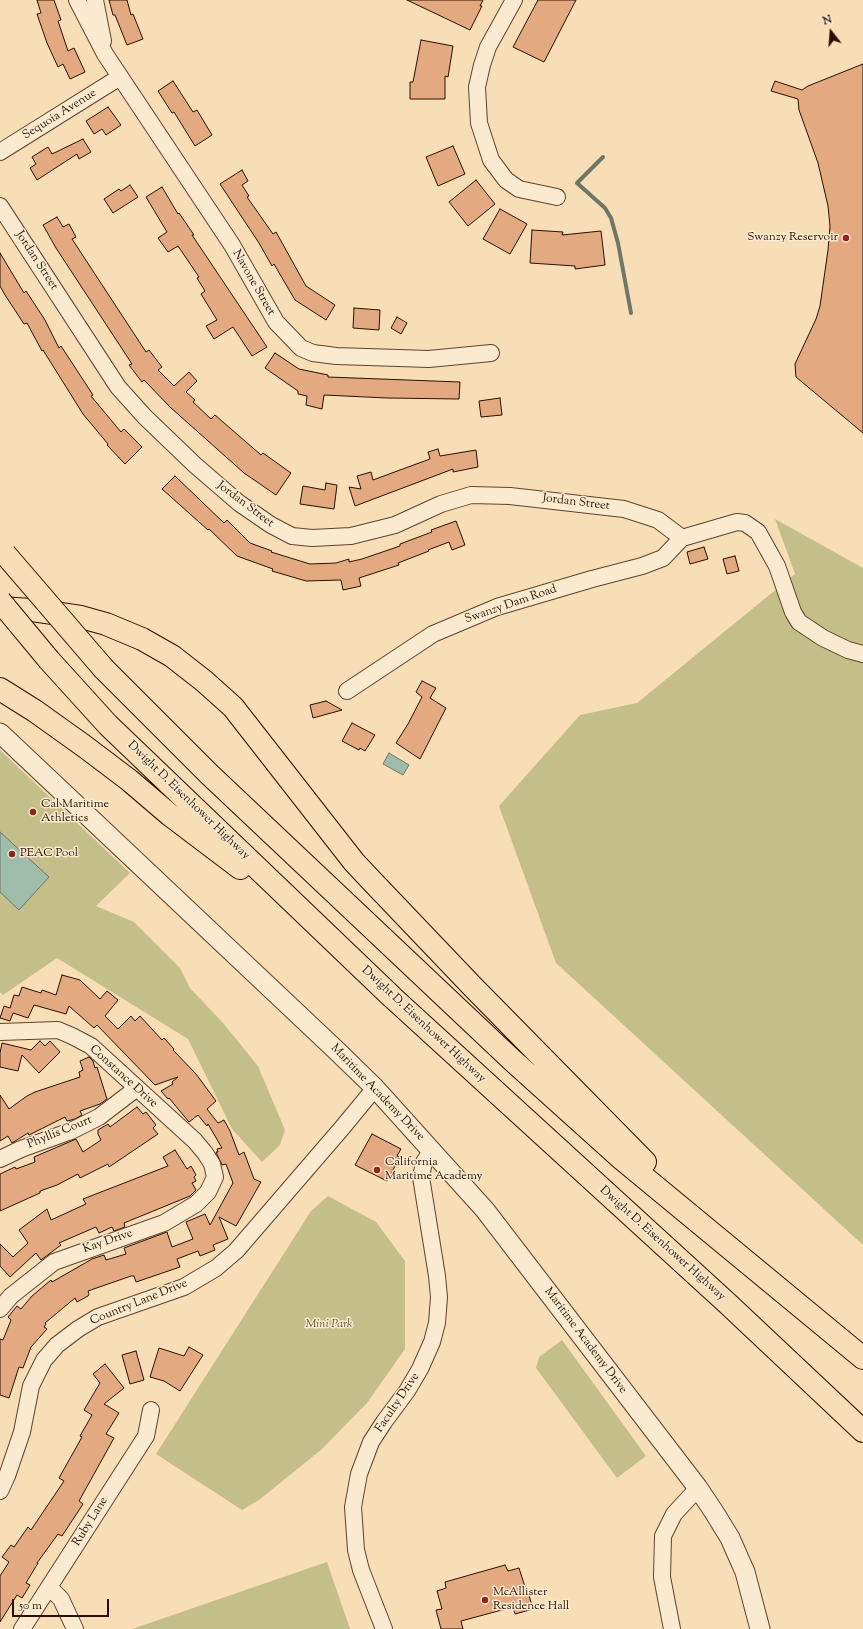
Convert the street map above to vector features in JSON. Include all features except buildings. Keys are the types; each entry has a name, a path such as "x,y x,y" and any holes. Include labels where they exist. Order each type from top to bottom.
{"highway":[{"path":"2,547 104,669 209,774 512,1060 622,1159 863,1358"},
{"name":"Dwight D. Eisenhower Highway","path":"0,601 49,660 108,725 392,997 727,1303 863,1431"},
{"path":"0,608 32,610 80,617 106,624 142,639 172,656 204,681 237,712 369,878 472,986 731,1250"},
{"path":"0,689 35,711 84,746 129,780 170,815 323,930"}],"street":[{"name":"Navone Street","path":"77,0 105,54 232,245 276,322 301,348 313,353 336,356 429,359 491,353"},
{"name":"Navone Street","path":"96,0 105,54"},
{"path":"514,0 488,47 482,65 477,87 479,123 491,160 506,180 519,189 557,197"},
{"name":"Sequoia Avenue","path":"0,152 120,77"},
{"name":"Jordan Street","path":"0,206 118,387 145,417 195,465 239,503 270,525 292,536 312,538 351,536 396,524 441,504 471,495 510,496 624,509 658,520 682,538"},
{"path":"682,538 737,522 745,523 758,532 777,566 798,622 823,638 848,650 863,654"},
{"name":"Swanzy Dam Road","path":"347,691 433,634 497,608 592,579 642,566 663,558 682,538"},
{"name":"Maritime Academy Drive","path":"0,732 375,1088 485,1210 698,1488 730,1538 745,1572 760,1629"},
{"name":"Constance Drive","path":"0,1032 58,1030 91,1046 205,1152 212,1164 215,1177"},
{"name":"Phyllis Court","path":"0,1159 21,1149 71,1131 99,1117 137,1088"},
{"name":"Country Lane Drive","path":"0,1491 7,1476 22,1432 31,1386 44,1360 57,1345 78,1329 98,1317 184,1287 216,1268 236,1251 375,1088"},
{"name":"Faculty Drive","path":"384,1629 360,1570 356,1550 353,1507 359,1474 371,1442 407,1391 420,1369 432,1342 437,1323 439,1297 437,1276 421,1177 424,1162 432,1150"},
{"name":"Kay Drive","path":"0,1309 11,1296 54,1262 164,1223 196,1204 208,1192 215,1177"},
{"name":"Ruby Lane","path":"22,1629 146,1436 151,1410"},
{"path":"672,1629 662,1577 663,1536 674,1514 698,1488"},
{"path":"50,1587 61,1599 75,1629"}],"green space":[{"path":"775,519 863,568 863,1245 556,963 499,806 580,715 637,703 795,574"},
{"path":"0,750 130,873 96,906 134,922 180,968 190,988 223,1023 258,1066 285,1130 280,1145 262,1162 232,1129 188,1039 57,958 3,995 0,992"},
{"name":"Mini Park","path":"328,1196 376,1222 405,1261 405,1349 367,1403 322,1449 259,1500 242,1510 156,1454 311,1211"},
{"path":"562,1340 646,1456 617,1478 536,1368 539,1357"},
{"path":"327,1562 350,1629 132,1629"}],"shaded area":[{"path":"389,753 409,765 403,775 383,764"},
{"name":"PEAC Pool","path":"0,832 49,877 19,910 0,892"}],"waterway":[{"path":"603,157 577,183 605,208 611,218 618,243 631,313"}],"place":[{"name":"Swanzy Reservoir","path":"846,238"},
{"name":"Cal Maritime Athletics","path":"33,812"},
{"name":"PEAC Pool","path":"12,854"},
{"name":"California Maritime Academy","path":"377,1170"},
{"name":"McAllister Residence Hall","path":"485,1600"}]}
